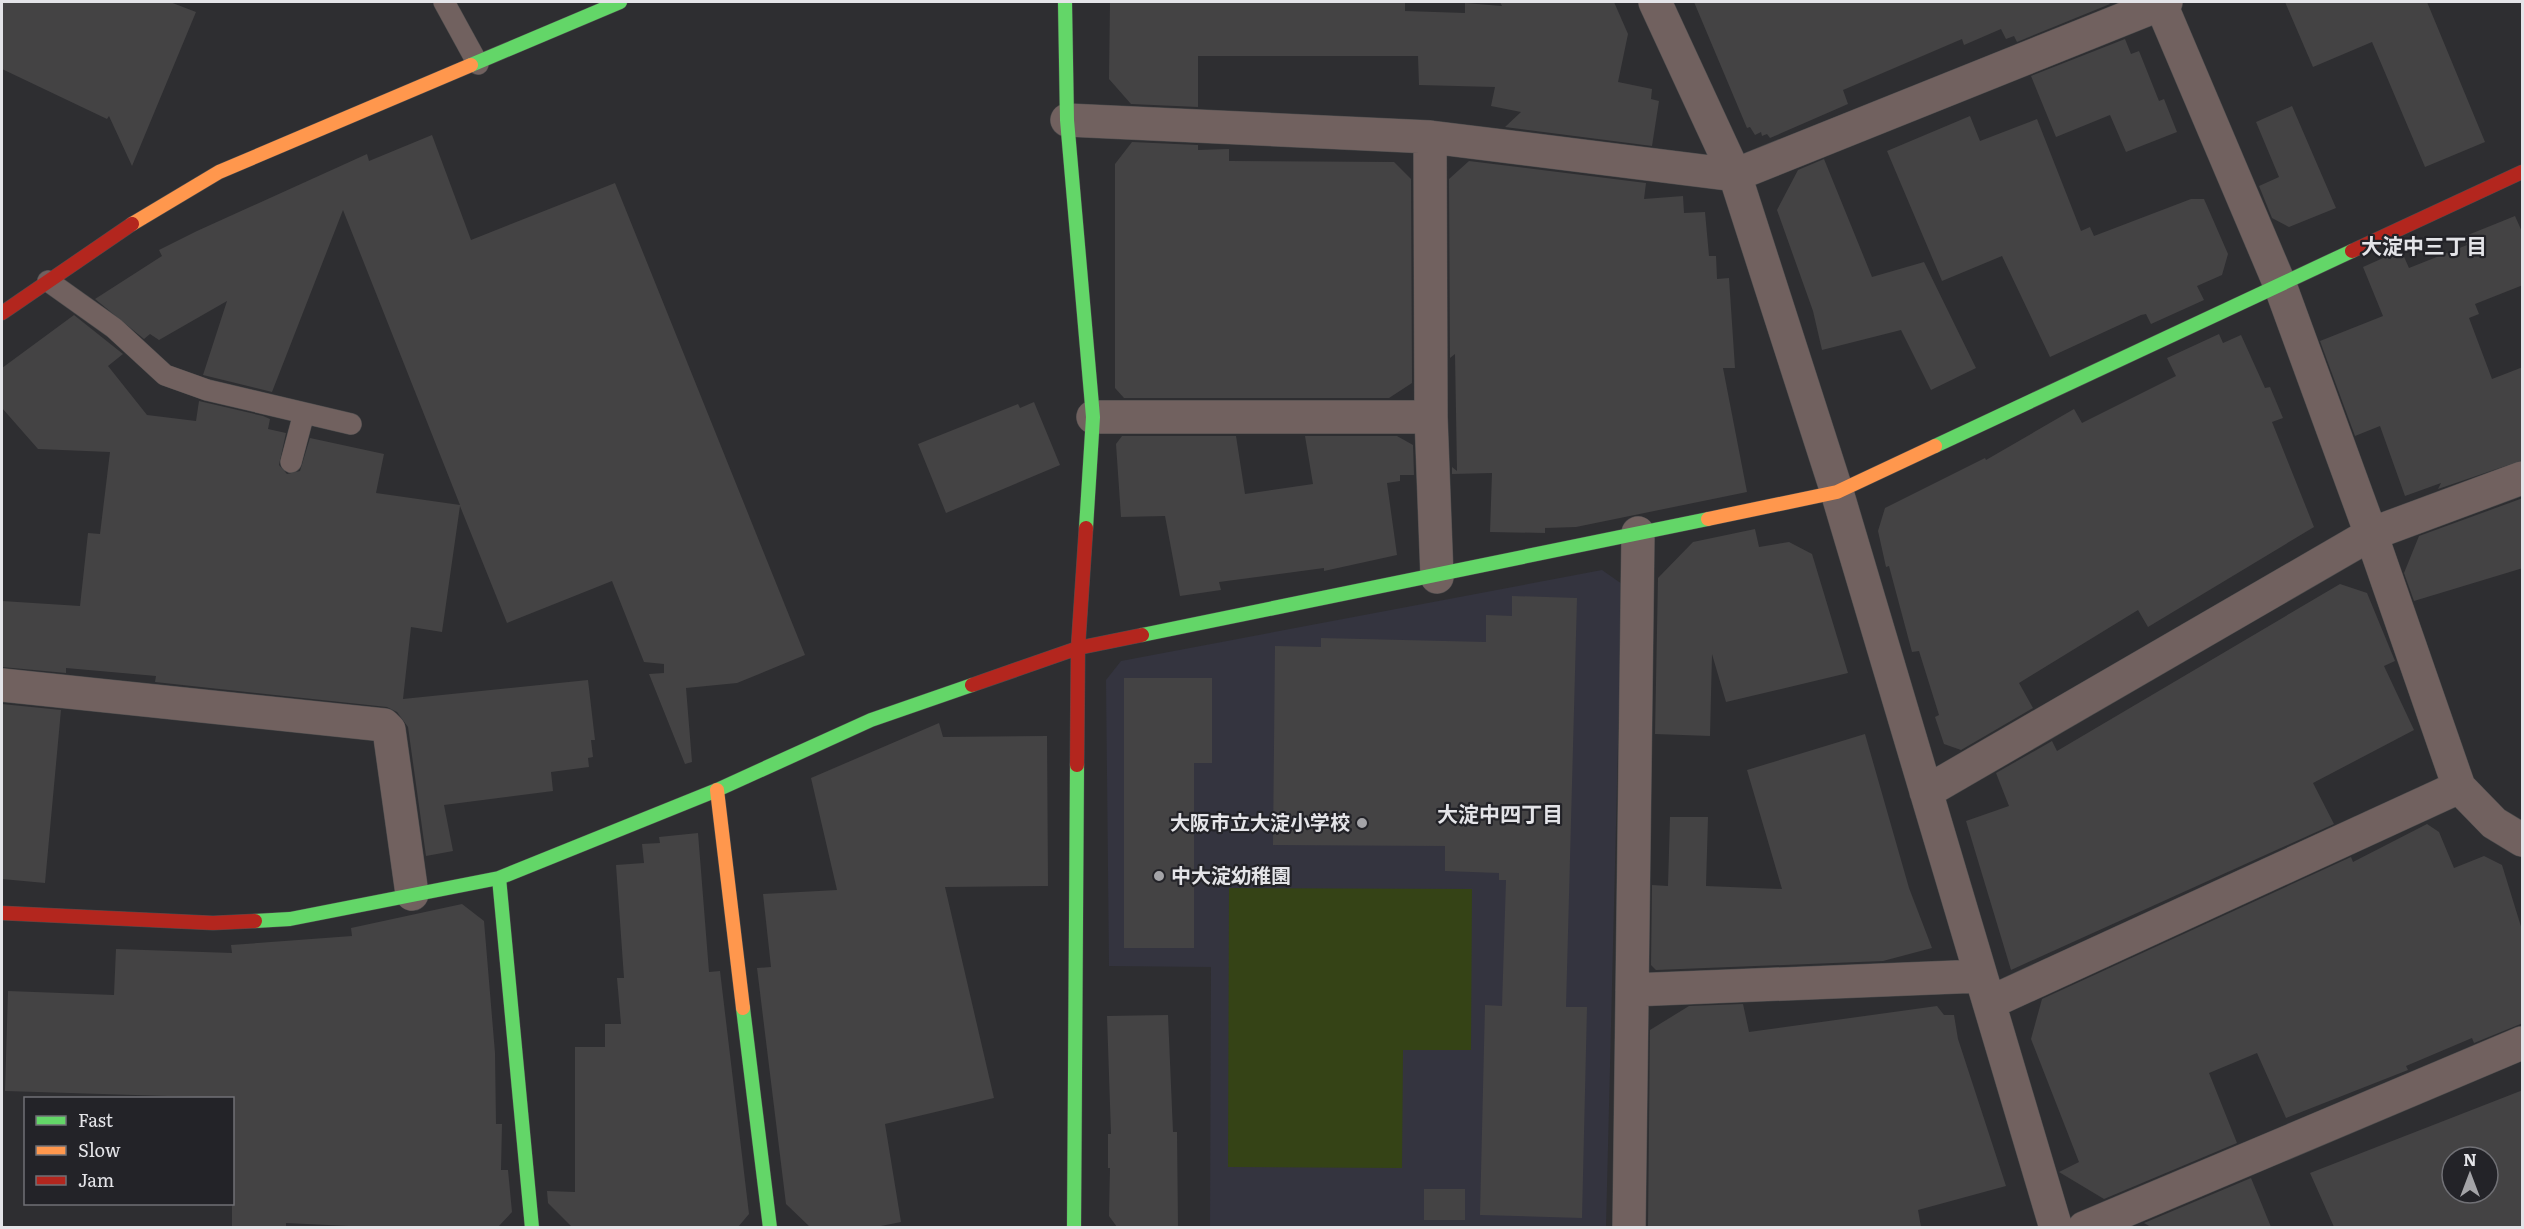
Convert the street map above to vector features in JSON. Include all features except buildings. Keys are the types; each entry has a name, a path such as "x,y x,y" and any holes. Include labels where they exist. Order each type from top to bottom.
{"street":[{"path":"2,313 131,224 219,172 620,2"},
{"path":"1065,2 1067,120 1094,417 1078,648 1074,1227"},
{"path":"1655,2 1735,176 1837,492 2056,1227"},
{"path":"1067,120 1430,137 1735,176 2162,2 2280,285 2371,534 2459,787 2494,823 2523,840"},
{"path":"1430,137 1431,417 1437,577"},
{"path":"2,913 213,923 290,918 499,878 717,790 871,720 1078,648 1437,577 1837,492 2523,172"},
{"path":"1094,417 1431,417"},
{"path":"1926,792 2371,534 2523,478"},
{"path":"1629,1227 1638,533"},
{"path":"2,685 384,725 389,730 412,894"},
{"path":"1632,990 1985,990 2459,787"},
{"path":"717,790 770,1227"},
{"path":"499,878 532,1227"},
{"path":"2084,1227 2523,1043"}],"lane":[{"path":"444,2 478,64"},
{"path":"48,281 114,328 165,375 207,390 351,424"},
{"path":"291,462 304,413"}],"shaded area":[{"name":"大阪市立大淀小学校","path":"1602,570 1622,584 1606,1227 1210,1227 1211,967 1109,966 1106,680 1121,661"}],"green space":[{"path":"1229,888 1472,889 1471,1050 1403,1050 1402,1168 1228,1167"}],"traffic: fast":[{"path":"471,65 620,2"},
{"path":"1065,2 1067,120 1093,417 1086,528"},
{"path":"1935,446 2352,251"},
{"path":"1142,635 1708,519"},
{"path":"255,921 290,919 499,878 717,790 871,720 972,685"},
{"path":"1074,1228 1077,765"},
{"path":"499,878 532,1228"},
{"path":"743,1008 770,1228"}],"traffic: slow":[{"path":"132,224 219,172 471,65"},
{"path":"1708,519 1837,492 1935,446"},
{"path":"717,790 743,1008"}],"traffic: jam":[{"path":"2352,251 2522,172"},
{"path":"2,313 132,224"},
{"path":"1077,765 1078,648 1086,528"},
{"path":"972,685 1078,648 1142,635"},
{"path":"2,913 213,923 255,921"}],"place":[{"name":"大阪市立大淀小学校","path":"1362,823"},
{"name":"中大淀幼稚園","path":"1159,876"}],"district":[{"name":"大淀中三丁目","path":"2424,247"},
{"name":"大淀中四丁目","path":"1500,815"}]}
